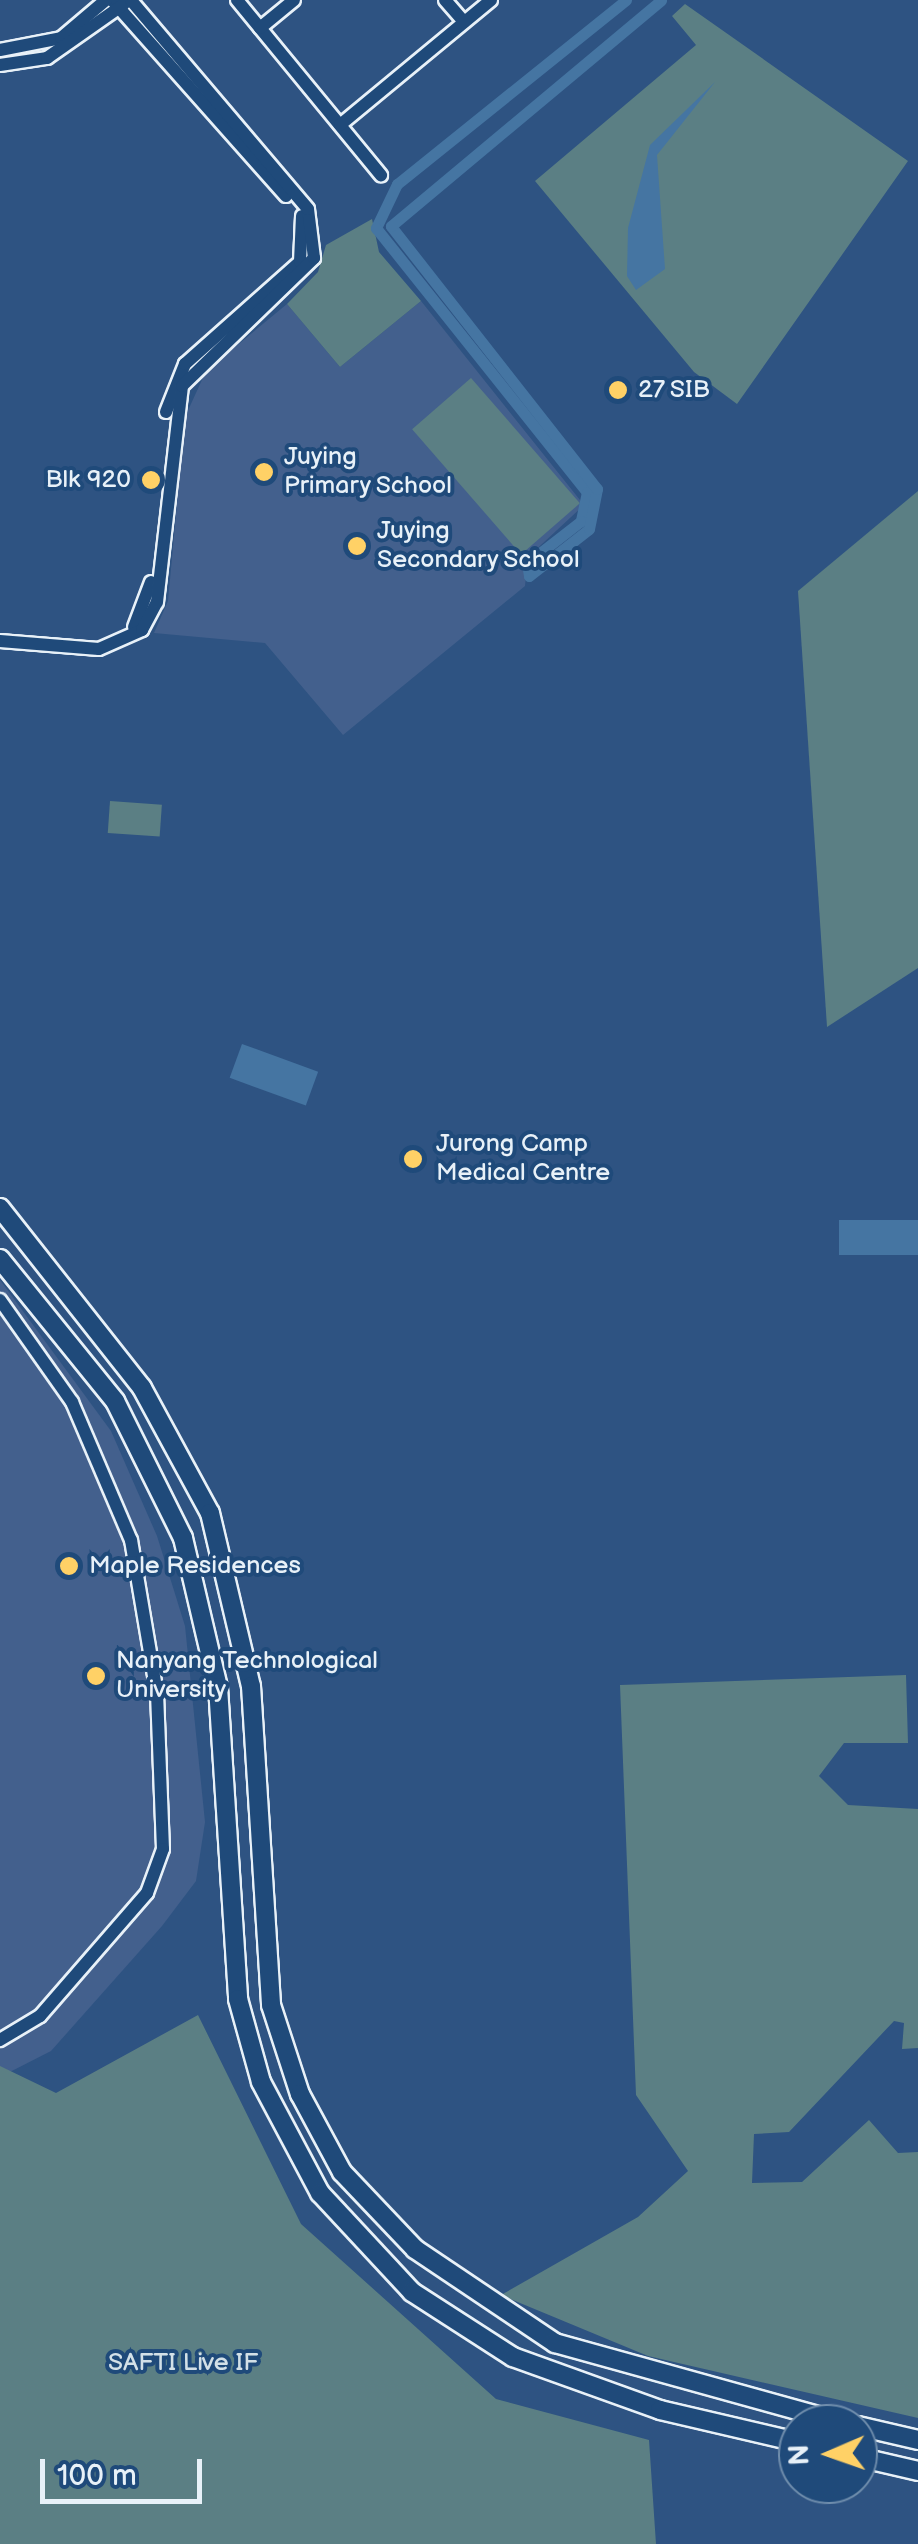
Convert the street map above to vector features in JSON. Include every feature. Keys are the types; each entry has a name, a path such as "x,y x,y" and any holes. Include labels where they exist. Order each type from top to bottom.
{"highway":[{"path":"0,1208 142,1388 210,1514 251,1686 271,2005 300,2094 342,2172 415,2250 556,2343 778,2405"},
{"path":"0,1259 115,1401 183,1538 218,1687 238,1999 262,2082 320,2194 412,2292 512,2357 660,2410 778,2437"},
{"path":"878,2431 918,2440"},
{"path":"878,2462 918,2472"}],"street":[{"path":"237,0 380,174"},
{"path":"260,28 294,0"},
{"path":"445,0 464,22"},
{"path":"340,125 491,0"},
{"path":"0,50 61,38 120,2"},
{"path":"0,65 47,58 120,2"},
{"path":"0,632 98,641 137,624 151,587 169,394 195,353 304,254 300,213 120,2"},
{"path":"0,641 99,649 142,630 157,602 182,386 314,258 308,210 120,2"},
{"path":"0,1300 82,1420 131,1540 157,1693 163,1849 147,1893 40,2016 0,2040"}],"shaded area":[{"path":"715,82 657,155 665,269 636,290 627,276 628,228 650,145"},
{"name":"Juying Secondary School","path":"421,301 584,505 528,557 525,586 343,735 265,643 154,633 168,601 185,417 206,371 287,304 340,367"},
{"path":"242,1044 318,1072 306,1106 230,1078"},
{"path":"839,1220 918,1220 918,1255 839,1255"},
{"name":"Nanyang Technological University","path":"0,1280 111,1431 157,1536 185,1626 205,1822 196,1881 162,1926 51,2051 0,2077"}],"green space":[{"path":"685,4 908,161 737,404 694,372 535,181 696,45 672,16"},
{"path":"372,219 379,252 421,301 340,367 287,304 318,272 326,245"},
{"path":"471,378 580,503 521,554 412,429"},
{"path":"918,491 918,968 827,1027 798,591"},
{"path":"110,801 162,805 160,837 108,833"},
{"path":"906,1675 908,1743 844,1743 819,1776 848,1805 918,1809 918,2048 902,2049 904,2023 894,2021 789,2132 754,2134 752,2183 802,2182 869,2120 898,2153 918,2152 918,2418 878,2409 878,2404 857,2404 648,2356 501,2295 638,2217 688,2171 636,2095 620,1685"},
{"name":"SAFTI Live IF","path":"198,2015 301,2224 496,2399 649,2440 656,2544 0,2544 0,2066 56,2093"}],"waterway":[{"path":"626,0 397,184 376,228 587,492 581,521 527,563 529,576 589,529 597,489 391,226 661,0"}],"place":[{"name":"27 SIB","path":"618,390"},
{"name":"Juying Primary School","path":"264,472"},
{"name":"Blk 920","path":"151,480"},
{"name":"Juying Secondary School","path":"357,546"},
{"name":"Jurong Camp Medical Centre","path":"413,1159"},
{"name":"Maple Residences","path":"69,1566"},
{"name":"Nanyang Technological University","path":"96,1676"}]}
